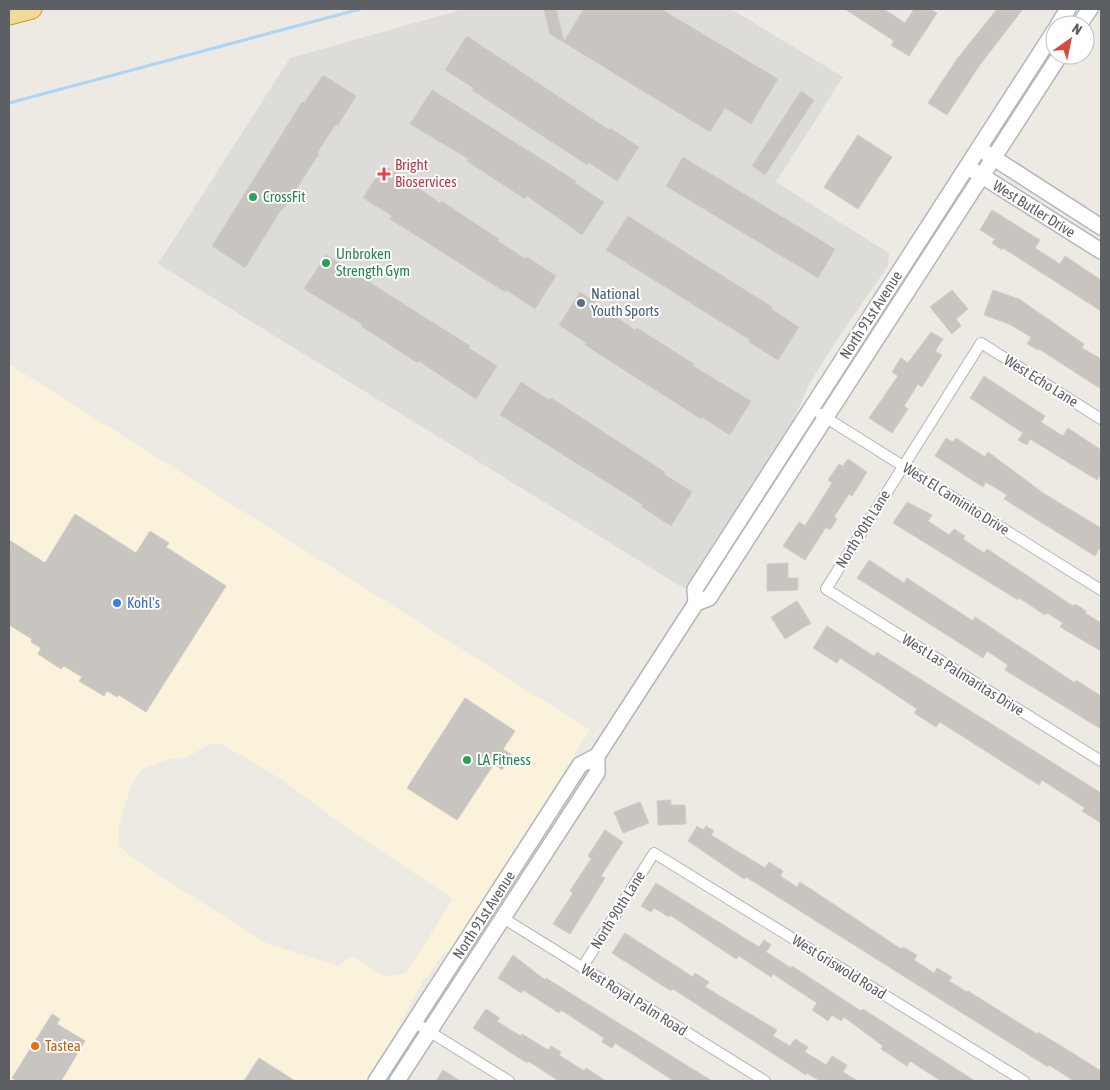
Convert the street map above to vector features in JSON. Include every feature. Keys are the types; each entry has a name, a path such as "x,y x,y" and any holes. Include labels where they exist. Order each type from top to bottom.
{"highway":[{"path":"9,15 32,9"}],"main road":[{"name":"North 91st Avenue","path":"696,603 694,589 1045,45"},
{"name":"North 91st Avenue","path":"376,1081 580,765 597,756 696,603 709,598 1054,65"},
{"name":"West Butler Drive","path":"978,148 1101,227"},
{"name":"West Butler Drive","path":"966,167 1101,252"},
{"name":"North 91st Avenue","path":"397,1081 597,773 597,756"},
{"path":"503,918 504,901 527,863 536,834"}],"street":[{"name":"West Echo Lane","path":"981,343 1101,419"},
{"name":"North 90th Lane","path":"826,588 981,343"},
{"name":"West El Caminito Drive","path":"811,408 1101,590"},
{"name":"West Las Palmaritas Drive","path":"826,588 1101,762"},
{"name":"North 90th Lane","path":"582,968 654,852"},
{"name":"West Griswold Road","path":"654,852 1024,1081"},
{"name":"West Royal Palm Road","path":"503,918 765,1081"},
{"path":"414,1022 509,1081"}],"shaded area":[{"path":"464,9 731,9 843,77 776,182 889,253 888,266 836,341 808,386 793,422 685,589 158,264 290,58"},
{"path":"9,364 590,730 475,913 474,922 464,937 443,954 422,983 391,1041 366,1081 9,1081","holes":["209,744 222,744 281,779 351,831 453,899 406,973 385,977 353,956 338,966 266,943 129,856 119,845 118,828 133,782 141,770 168,759 188,757"]}],"building":[{"path":"544,9 556,9 564,41 584,9 661,9 778,79 751,124 725,108 710,132 550,34"},
{"path":"845,9 884,9 905,23 914,9 930,9 937,13 909,56 891,45 894,41"},
{"path":"997,9 1023,9 979,66 947,115 928,103 957,59"},
{"path":"467,36 609,130 610,128 639,147 617,181 589,163 587,165 472,90 474,88 445,70"},
{"path":"323,75 356,96 338,125 336,124 317,153 319,154 245,268 212,246 302,102 304,103"},
{"path":"432,90 576,181 575,183 604,202 582,235 527,196 525,199 467,161 469,159 410,124"},
{"path":"801,91 814,100 765,175 752,166"},
{"path":"858,135 892,157 858,209 824,187"},
{"path":"683,157 835,249 818,278 666,186"},
{"path":"384,165 440,203 441,201 499,239 498,241 556,276 535,309 390,219 392,216 363,198"},
{"path":"992,210 1040,240 1035,248 1060,264 1065,256 1101,280 1101,311 1003,248 1002,250 992,243 995,239 980,230"},
{"path":"628,216 772,307 771,309 799,327 778,360 749,342 750,340 606,250"},
{"path":"326,255 470,346 469,348 497,366 476,399 419,361 418,363 361,326 362,324 304,289"},
{"path":"952,290 968,309 956,319 961,326 952,334 930,307"},
{"path":"993,290 1019,299 1084,344 1082,348 1101,359 1101,389 1039,349 1027,344 1031,337 1009,324 984,315"},
{"path":"580,292 635,330 637,328 694,364 693,366 751,401 730,435 702,417 701,419 585,345 586,343 559,325"},
{"path":"931,332 943,339 935,351 942,355 922,387 918,384 904,406 908,409 892,433 869,418 898,376 892,372 901,358 908,363"},
{"path":"984,376 1045,416 1041,422 1063,436 1068,428 1101,450 1101,474 1097,480 1030,439 1027,445 1018,440 1023,433 970,398"},
{"path":"521,382 549,400 551,398 665,472 664,474 692,492 671,526 642,507 643,505 500,415"},
{"path":"946,438 953,442 956,438 985,457 988,452 1043,493 1101,528 1101,546 1095,556 1004,499 1007,495 986,482 983,487 935,456"},
{"path":"848,459 867,472 852,496 849,494 834,517 837,519 830,530 826,527 805,560 783,546 799,522 805,526 832,483 828,480 839,464 843,466"},
{"path":"907,502 932,515 928,521 949,535 954,529 965,536 963,539 984,553 987,549 1073,606 1075,604 1086,611 1085,613 1101,623 1101,651 1060,627 1063,623 1047,613 1045,615 1019,598 1018,600 893,523"},
{"name":"Kohl's","path":"75,514 136,553 150,531 169,543 166,547 226,586 146,712 119,695 117,697 107,691 104,696 79,681 82,677 64,666 61,669 38,654 41,648 31,642 32,639 9,625 9,540 45,563"},
{"path":"869,560 904,583 907,578 973,621 975,617 1075,683 1076,680 1101,696 1101,729 1005,670 1008,665 987,651 983,658 857,578"},
{"path":"788,563 788,578 798,578 798,590 767,591 767,564"},
{"path":"797,601 811,623 785,639 771,617"},
{"path":"827,626 874,656 877,652 1101,793 1101,823 1082,811 1085,808 1042,780 1039,785 940,722 936,727 914,713 917,709 840,658 837,663 813,648"},
{"name":"LA Fitness","path":"465,698 515,731 503,749 512,755 502,770 494,764 457,820 407,788"},
{"path":"671,800 671,805 685,805 686,824 658,825 657,801"},
{"path":"640,802 649,823 623,833 614,812"},
{"path":"697,826 703,830 706,826 714,831 711,835 765,868 769,862 783,871 780,876 797,887 800,882 901,949 903,947 917,955 914,960 934,973 937,968 952,977 949,981 1037,1034 1038,1032 1071,1052 1101,1071 1101,1081 1074,1081 1049,1065 1048,1067 746,877 744,879 688,841"},
{"path":"605,830 623,842 601,876 605,878 570,934 553,924 573,893 570,891 591,859 588,856"},
{"path":"656,883 759,947 764,940 771,945 766,952 791,968 792,966 861,1011 863,1009 975,1081 941,1081 910,1061 907,1066 881,1049 883,1046 844,1017 841,1021 832,1015 828,1021 812,1010 817,1003 773,974 771,977 739,956 736,959 670,915 669,917 654,908 651,912 641,906"},
{"path":"625,933 693,977 695,973 709,982 705,987 777,1030 773,1036 790,1046 795,1039 808,1047 805,1052 826,1065 832,1056 847,1065 843,1072 858,1081 820,1081 807,1073 806,1075 673,989 671,991 612,953"},
{"path":"513,955 545,980 546,978 712,1081 674,1081 615,1043 612,1048 602,1042 604,1038 561,1010 559,1013 523,990 521,993 498,978"},
{"path":"486,1009 500,1018 497,1021 514,1032 521,1036 522,1034 548,1050 551,1046 561,1052 559,1055 584,1071 586,1068 606,1081 559,1081 528,1061 527,1063 473,1028"},
{"path":"52,1014 60,1019 57,1024 85,1041 61,1081 17,1081 12,1078"},
{"path":"259,1058 295,1081 244,1081"},
{"path":"443,1070 460,1081 436,1081"}],"waterway":[{"path":"9,103 360,9"}],"place":[{"name":"Bright Bioservices","path":"384,174"},
{"name":"CrossFit","path":"253,197"},
{"name":"Unbroken Strength Gym","path":"326,263"},
{"name":"National Youth Sports","path":"581,303"},
{"name":"Kohl's","path":"117,603"},
{"name":"LA Fitness","path":"467,760"},
{"name":"Tastea","path":"35,1046"}]}
